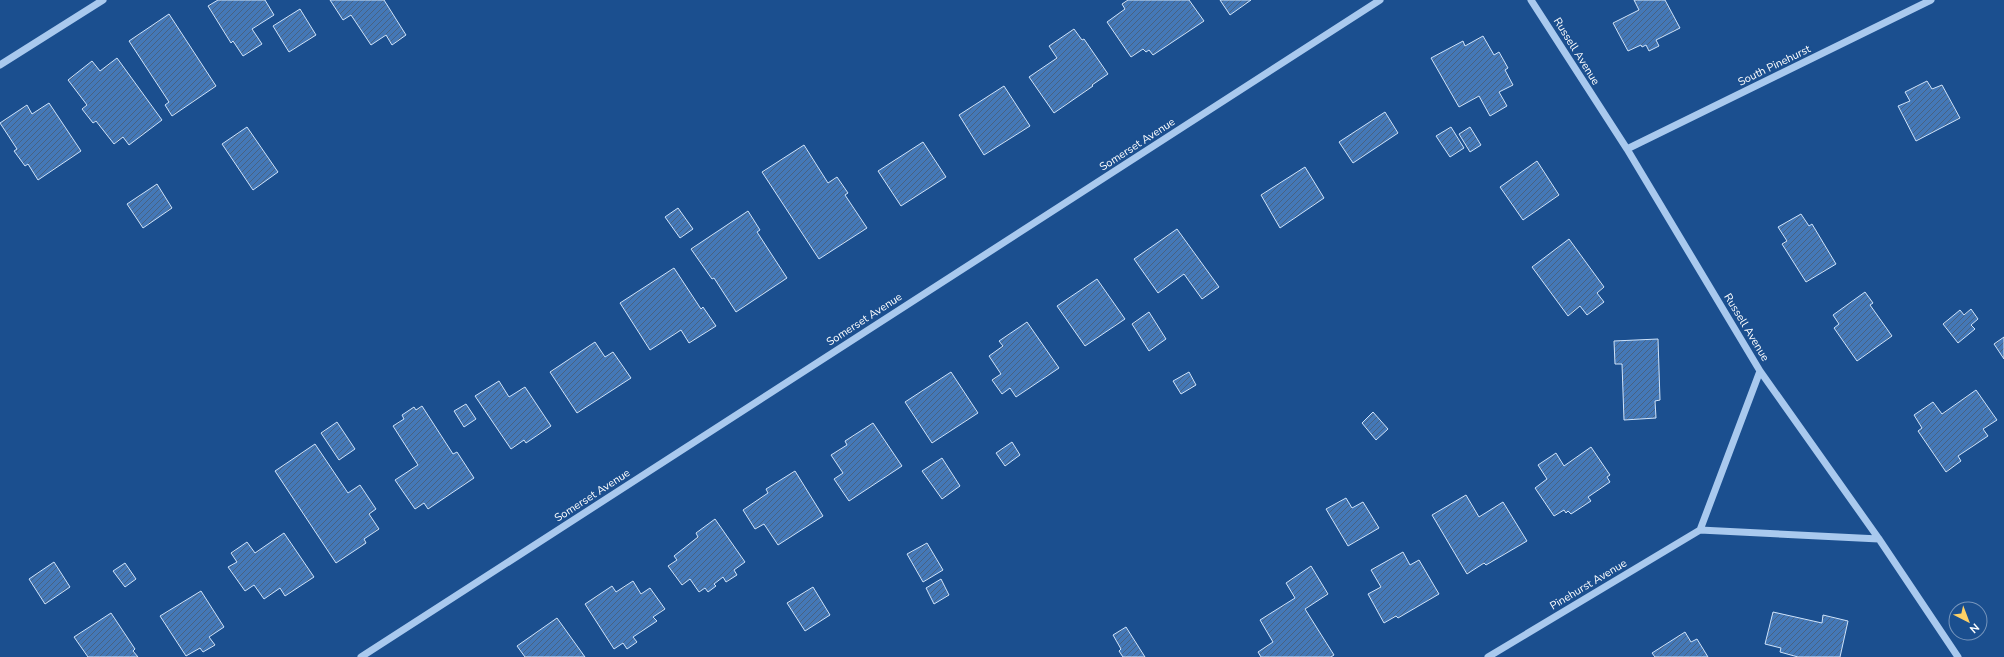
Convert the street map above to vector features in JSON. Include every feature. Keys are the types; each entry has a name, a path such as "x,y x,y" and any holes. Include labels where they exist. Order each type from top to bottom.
{"street":[{"path":"0,65 103,0"},
{"name":"Somerset Avenue","path":"361,657 1380,0"},
{"name":"Russell Avenue","path":"1531,0 1627,149 1760,371 1879,539 1958,657"},
{"name":"South Pinehurst","path":"1627,149 1931,0"},
{"path":"1760,371 1700,530 1879,539"},
{"name":"Pinehurst Avenue","path":"1488,657 1700,530"}],"building":[{"path":"218,0 265,0 274,15 252,29 262,44 243,56 233,41 231,43 208,6"},
{"path":"330,0 384,0 406,35 392,45 386,35 371,45 351,15 343,20"},
{"path":"1128,0 1189,0 1204,21 1153,55 1149,50 1146,52 1143,49 1131,57 1107,22 1125,9 1122,4"},
{"path":"1220,0 1251,0 1230,15"},
{"path":"1634,0 1665,0 1680,28 1656,40 1659,46 1649,51 1646,45 1642,47 1641,45 1628,51 1613,23 1639,10"},
{"path":"300,9 316,35 289,52 273,26"},
{"path":"169,14 216,86 172,116 165,105 169,102 129,41"},
{"path":"1074,29 1082,40 1084,39 1108,74 1054,113 1029,77 1057,58 1049,46"},
{"path":"1483,36 1494,55 1499,52 1508,68 1505,70 1513,85 1499,92 1507,106 1490,116 1479,96 1459,107 1431,58 1463,41 1465,46"},
{"path":"117,58 162,120 129,145 123,137 114,144 96,121 93,123 82,109 87,105 68,80 92,61 100,71"},
{"path":"1927,81 1932,89 1942,85 1960,118 1916,141 1898,106 1910,101 1905,92"},
{"path":"1004,86 1030,126 984,155 959,115"},
{"path":"49,103 81,151 38,180 28,164 25,166 14,151 17,149 0,123 27,105 32,114"},
{"path":"1385,112 1398,133 1353,163 1339,142"},
{"path":"247,127 278,172 253,190 222,144"},
{"path":"1451,127 1464,148 1450,157 1436,136"},
{"path":"1470,127 1481,145 1470,152 1459,134"},
{"path":"923,142 946,177 901,206 878,171"},
{"path":"804,145 828,183 837,177 848,193 845,195 867,228 819,259 762,172"},
{"path":"1537,161 1559,195 1523,220 1500,187"},
{"path":"1305,167 1324,198 1280,228 1261,195"},
{"path":"157,184 172,208 143,228 127,204"},
{"path":"678,208 693,229 680,238 665,217"},
{"path":"748,211 760,230 757,232 787,278 736,312 714,278 712,279 691,249"},
{"path":"1801,214 1809,226 1812,224 1836,264 1806,282 1782,244 1787,241 1778,227"},
{"path":"1177,229 1219,287 1202,299 1184,274 1158,293 1134,259"},
{"path":"1569,239 1604,287 1597,293 1604,302 1587,315 1580,306 1568,316 1532,267"},
{"path":"674,268 701,309 703,307 716,326 689,343 681,330 650,350 620,303"},
{"path":"1097,279 1125,319 1085,346 1057,306"},
{"path":"1865,292 1873,303 1870,305 1892,336 1857,361 1834,328 1839,324 1833,315"},
{"path":"1971,309 1978,319 1971,325 1975,329 1958,343 1943,324 1960,310 1964,315"},
{"path":"1149,312 1166,339 1149,351 1132,324"},
{"path":"1027,322 1059,368 1016,397 1010,388 1002,394 992,380 1001,374 989,356 1003,346 999,341"},
{"path":"2004,337 2004,359 1994,344"},
{"path":"1658,339 1660,400 1655,401 1656,418 1624,420 1622,364 1615,364 1614,341"},
{"path":"595,342 605,357 613,352 631,378 577,413 550,372"},
{"path":"951,372 978,413 932,443 905,402"},
{"path":"1189,372 1196,385 1181,394 1173,381"},
{"path":"499,381 509,397 525,387 551,426 526,443 524,440 511,449 475,396"},
{"path":"1976,390 1997,420 1983,429 1988,436 1958,456 1961,461 1946,472 1918,431 1922,428 1914,415 1933,402 1942,414"},
{"path":"466,404 476,419 464,427 454,411"},
{"path":"422,406 453,454 457,452 474,478 428,509 424,503 415,509 395,480 418,465 393,426 404,419 402,415 414,407 416,410"},
{"path":"1373,412 1388,429 1376,440 1362,423"},
{"path":"337,422 355,449 339,460 321,433"},
{"path":"873,423 902,466 849,501 834,479 843,473 831,455 847,445 845,441"},
{"path":"1012,442 1020,455 1005,466 996,453"},
{"path":"315,444 348,493 360,485 376,509 369,514 379,529 364,539 366,543 336,563 275,471"},
{"path":"1591,447 1610,475 1607,477 1610,482 1588,497 1591,501 1571,514 1568,511 1566,513 1564,510 1554,516 1535,488 1547,479 1538,465 1556,453 1564,466"},
{"path":"942,458 960,486 942,499 922,471"},
{"path":"795,471 823,516 778,545 764,524 755,529 743,510 768,493 766,489"},
{"path":"1466,495 1479,517 1503,502 1527,541 1486,565 1484,563 1467,574 1432,515"},
{"path":"1346,498 1352,508 1363,502 1379,528 1348,546 1326,509"},
{"path":"715,519 745,562 734,570 737,575 726,582 723,577 714,584 716,586 708,592 705,588 699,592 690,579 682,585 668,566 677,560 674,556 698,537 696,533"},
{"path":"284,533 314,577 285,596 280,588 264,599 254,585 245,591 228,567 237,562 231,553 247,542 255,553"},
{"path":"927,543 943,570 923,582 907,554"},
{"path":"1403,552 1410,565 1419,560 1439,594 1398,618 1396,616 1384,623 1368,594 1381,587 1371,570"},
{"path":"54,562 70,587 45,604 29,579"},
{"path":"125,563 136,579 125,587 113,571"},
{"path":"1311,566 1328,594 1305,609 1334,655 1331,657 1261,657 1258,652 1273,642 1260,620 1295,598 1286,583"},
{"path":"941,579 949,595 934,604 926,588"},
{"path":"633,581 641,594 650,588 665,609 653,617 657,621 633,637 637,642 627,649 623,643 614,649 585,604 612,586 616,592"},
{"path":"813,587 830,615 805,631 787,603"},
{"path":"201,591 224,627 209,637 215,645 203,652 200,648 186,656 160,616"},
{"path":"1773,612 1822,623 1823,615 1848,621 1840,657 1798,657 1780,652 1781,648 1765,644"},
{"path":"111,613 135,649 133,651 138,657 88,657 74,637"},
{"path":"557,618 585,657 525,657 517,646"},
{"path":"1126,627 1145,657 1123,657 1119,651 1121,649 1113,635"},
{"path":"1685,632 1691,642 1697,639 1708,657 1655,657 1652,653"}]}
